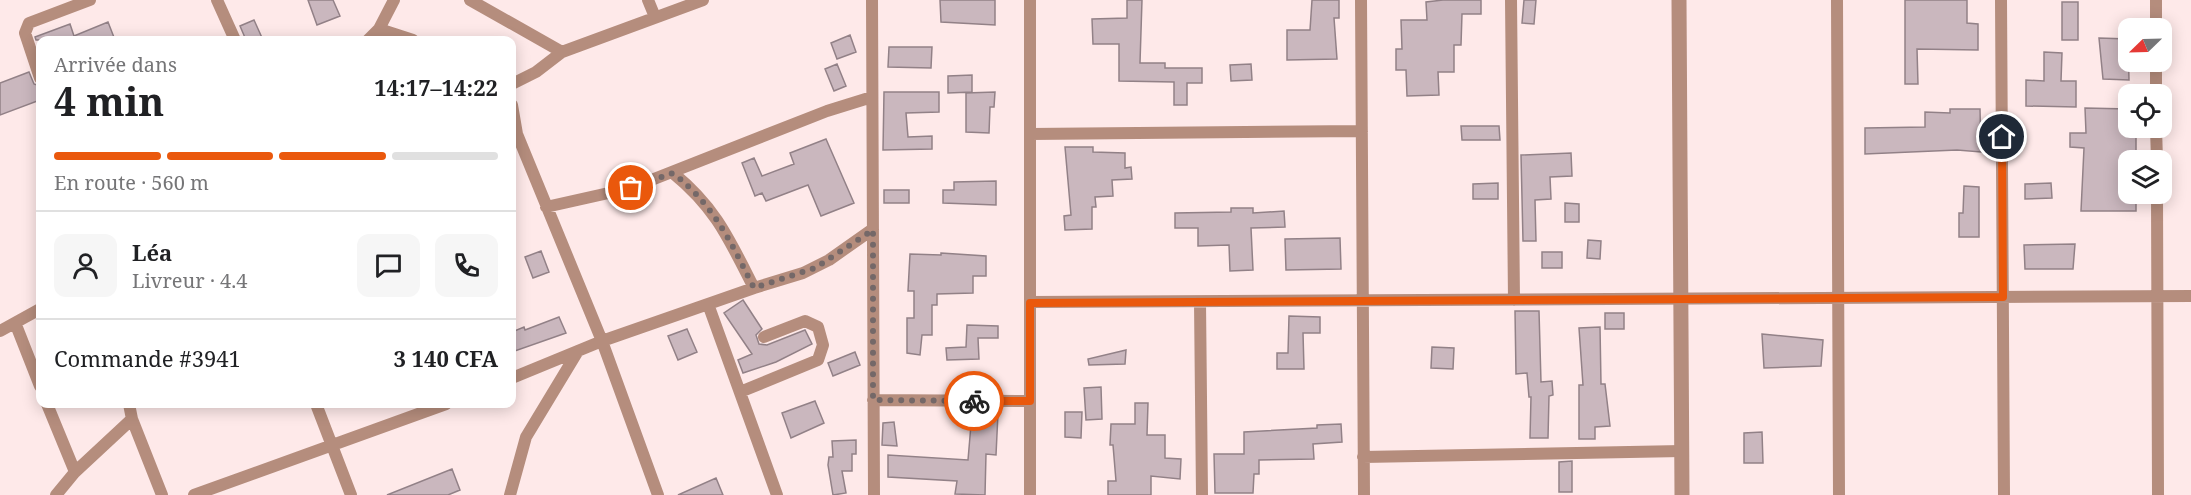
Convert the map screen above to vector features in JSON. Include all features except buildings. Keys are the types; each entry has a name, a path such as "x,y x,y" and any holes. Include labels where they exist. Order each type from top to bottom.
{"street":[{"path":"36,66 25,33 28,23 75,2 90,0"},
{"path":"217,0 233,36"},
{"path":"372,36 379,30 394,0"},
{"path":"470,0 562,52"},
{"path":"648,0 655,17"},
{"path":"516,82 536,72 562,52 703,0"},
{"path":"872,0 874,495"},
{"path":"1030,0 1030,495"},
{"path":"1361,0 1364,495"},
{"path":"1511,0 1514,300"},
{"path":"1678,0 1682,495"},
{"path":"1837,0 1839,495"},
{"path":"2001,0 2004,495"},
{"path":"2156,0 2156,18"},
{"path":"379,30 399,36"},
{"path":"546,207 631,188 827,111 872,98"},
{"path":"516,128 602,341 657,495"},
{"path":"1030,134 1362,131"},
{"path":"673,173 697,193 714,213 754,288"},
{"path":"2157,204 2158,495"},
{"path":"516,376 602,341 815,268 873,230"},
{"path":"1030,303 2191,296"},
{"path":"1200,302 1202,495"},
{"path":"708,304 777,495"},
{"path":"0,331 16,325 36,312"},
{"path":"740,392 818,360 823,345 818,327 805,321 764,337"},
{"path":"16,325 36,376"},
{"path":"510,495 526,437 578,351"},
{"path":"873,400 1030,401"},
{"path":"49,408 75,472"},
{"path":"130,408 162,495"},
{"path":"318,408 351,495"},
{"path":"194,495 435,408"},
{"path":"56,495 75,472 132,419"},
{"path":"1363,457 1682,451"}],"way so far":[{"path":"631,188 673,173 697,193 714,213 754,288 815,268 873,230 873,400 974,401"}],"route":[{"path":"974,401 1030,401 1030,303 2003,297 2002,137"}]}
